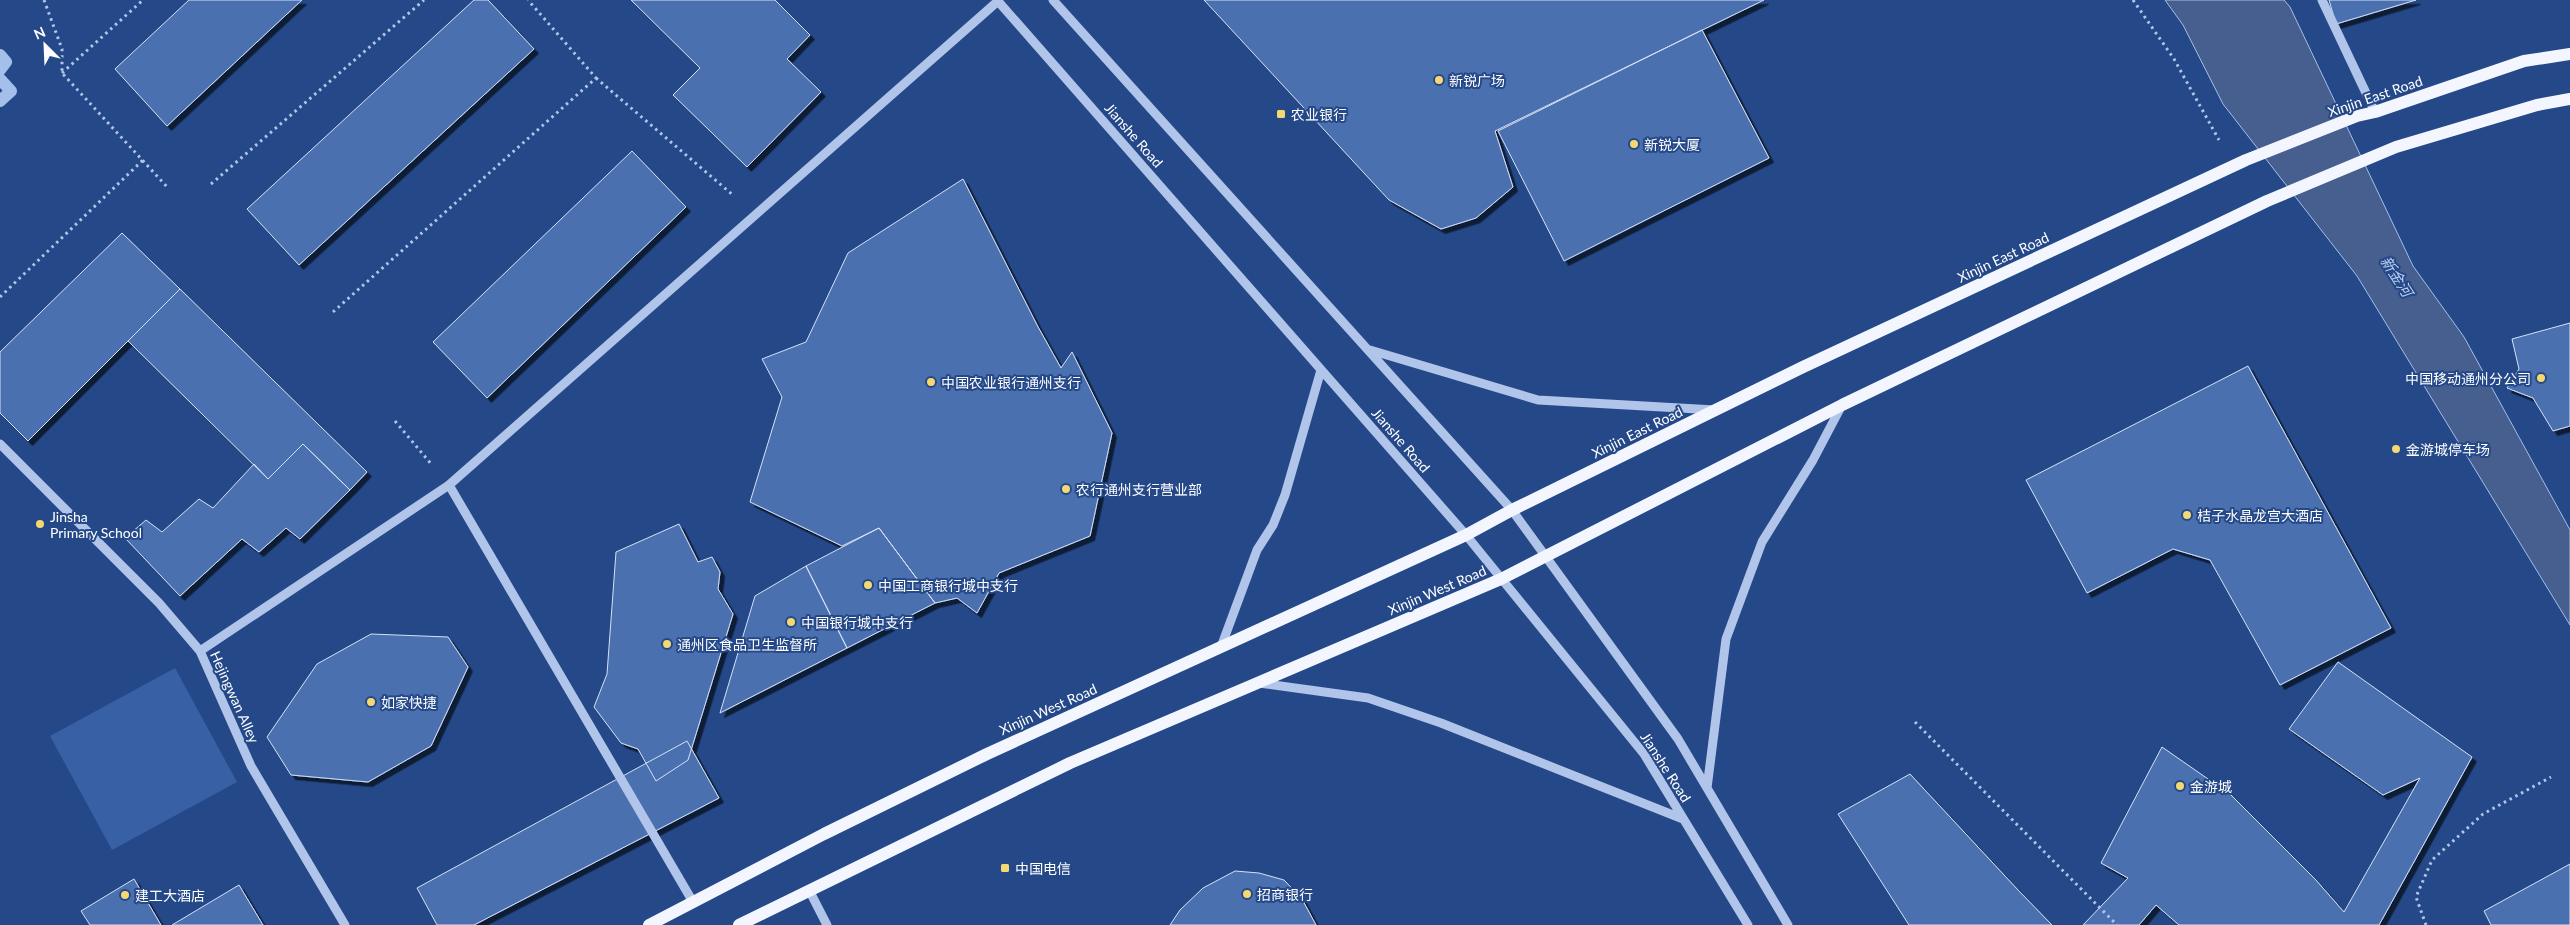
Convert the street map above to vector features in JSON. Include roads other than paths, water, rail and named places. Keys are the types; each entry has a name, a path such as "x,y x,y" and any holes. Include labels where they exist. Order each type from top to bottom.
{"main road":[{"name":"Xinjin East Road","path":"1466,535 1512,510 1715,410 2246,160 2357,116 2375,112 2524,61 2570,54"},
{"path":"1546,557 1842,404 2267,201 2396,147 2537,106 2570,99"},
{"name":"Xinjin West Road","path":"649,925 824,834 986,754 1466,535"},
{"name":"Xinjin West Road","path":"739,925 1070,763 1501,579 1546,557"}],"street":[{"name":"Jianshe Road","path":"998,0 1466,535 1644,754 1748,925"},
{"path":"200,651 449,485 998,0"},
{"name":"Jianshe Road","path":"1054,0 1512,510 1678,739 1788,925"},
{"path":"2322,0 2375,112"},
{"path":"1368,350 1538,400 1715,410"},
{"path":"1221,647 1257,550 1273,525 1282,503 1322,370"},
{"path":"1707,788 1726,640 1762,542 1813,460 1842,404"},
{"name":"Hejingwan Alley","path":"0,444 159,603 200,651 251,766 345,925"},
{"path":"449,485 693,902"},
{"path":"1256,683 1368,698 1449,726 1683,819"},
{"path":"809,890 827,925"}],"water":[{"name":"新金河","path":"2165,0 2284,0 2290,7 2413,266 2464,337 2570,530 2570,625 2357,276 2223,104 2183,25"}],"waterway":[{"path":"0,55 6,62 0,70"},
{"path":"0,79 11,91 0,101"}],"place":[{"name":"新锐广场","path":"1439,80"},
{"name":"农业银行","path":"1281,114"},
{"name":"新锐大厦","path":"1634,144"},
{"name":"中国移动通州分公司","path":"2541,378"},
{"name":"中国农业银行通州支行","path":"931,382"},
{"name":"金游城停车场","path":"2396,449"},
{"name":"农行通州支行营业部","path":"1066,489"},
{"name":"桔子水晶龙宫大酒店","path":"2187,515"},
{"name":"Jinsha Primary School","path":"40,524"},
{"name":"中国工商银行城中支行","path":"868,585"},
{"name":"中国银行城中支行","path":"791,622"},
{"name":"通州区食品卫生监督所","path":"667,644"},
{"name":"如家快捷","path":"371,702"},
{"name":"金游城","path":"2180,786"},
{"name":"中国电信","path":"1005,868"},
{"name":"招商银行","path":"1247,894"},
{"name":"建工大酒店","path":"125,895"}]}
